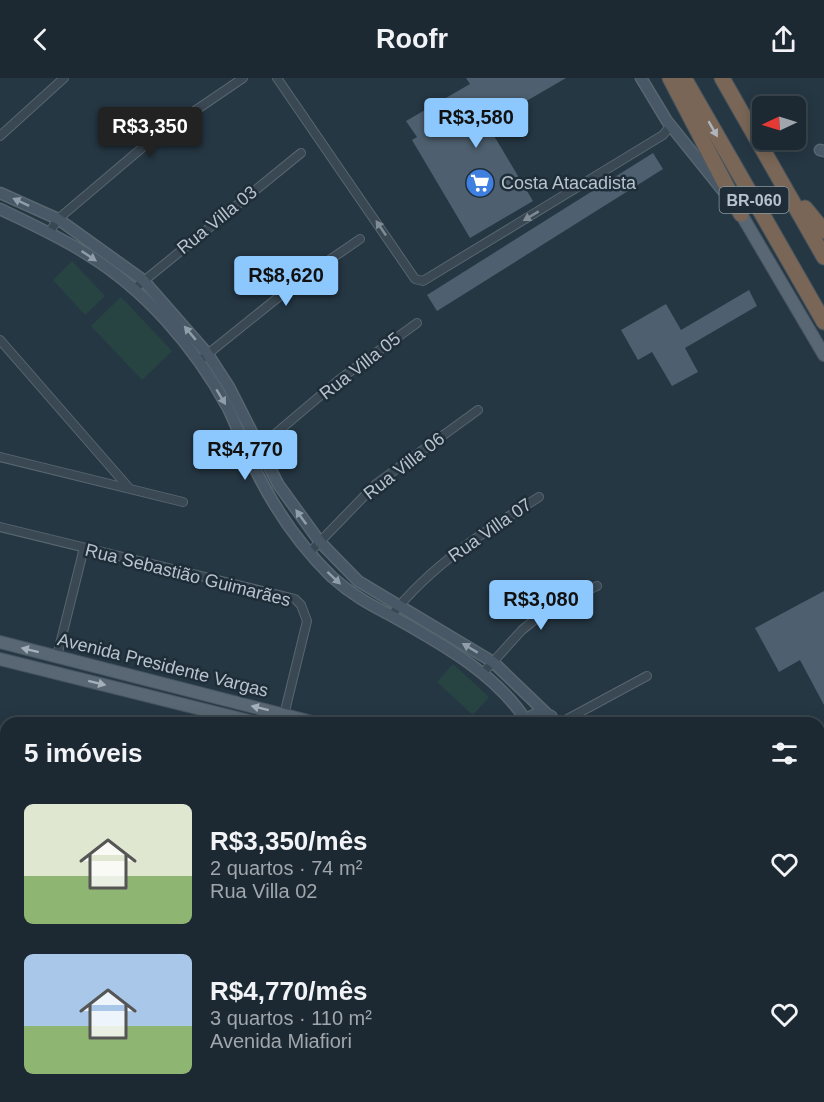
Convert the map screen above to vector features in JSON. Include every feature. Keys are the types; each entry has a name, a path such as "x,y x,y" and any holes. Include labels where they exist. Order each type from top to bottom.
{"highway":[{"path":"670,78 741,214"},
{"name":"BR-060","path":"684,78 824,322"},
{"path":"726,84 752,118"},
{"name":"BR-060","path":"726,84 824,257"},
{"path":"771,150 792,189 824,231"}],"main road":[{"path":"741,214 824,355"},
{"name":"Avenida Presidente Vargas","path":"0,642 292,717"},
{"name":"Avenida Presidente Vargas","path":"0,658 233,717"}],"street":[{"path":"0,136 64,78"},
{"path":"50,233 58,219 149,142 243,78"},
{"path":"277,78 415,279 423,281 663,135 669,123"},
{"path":"641,78 669,123 741,214"},
{"name":"Rua Villa 03","path":"134,290 143,280 301,153"},
{"path":"0,193 58,219 143,280 229,387 278,484 320,542 358,581 395,611 482,674 516,704 523,717"},
{"path":"0,209 87,254 134,290 203,357 249,456 280,515 309,553 360,601 395,611 493,662 550,717"},
{"path":"203,357 296,283 360,238"},
{"name":"Rua Villa 05","path":"249,456 340,379 417,323"},
{"path":"0,340 129,488"},
{"name":"Rua Villa 06","path":"309,553 376,484 478,410"},
{"path":"0,457 183,502"},
{"name":"Rua Villa 07","path":"395,611 471,540 539,496"},
{"name":"Rua Sebastião Guimarães","path":"0,527 295,599 301,606 307,621 284,715"},
{"path":"57,657 84,548"},
{"path":"482,674 522,630 549,608 597,586"},
{"path":"571,717 647,676"},
{"path":"530,717 534,713 546,713"}],"green space":[{"path":"72,261 105,296 85,315 53,280"},
{"path":"121,297 172,351 142,380 91,326"},
{"path":"453,664 489,697 473,715 437,682"}],"building":[{"path":"466,78 566,78 487,124 533,201 470,238 412,140 417,137 406,121 470,84"},
{"path":"653,153 663,169 437,311 427,295"},
{"path":"749,290 757,306 685,348 698,372 672,386 652,352 638,360 621,330 666,304 681,330"},
{"path":"824,591 824,705 800,660 779,672 755,628"}],"place":[{"name":"Costa Atacadista","path":"480,183"}]}
